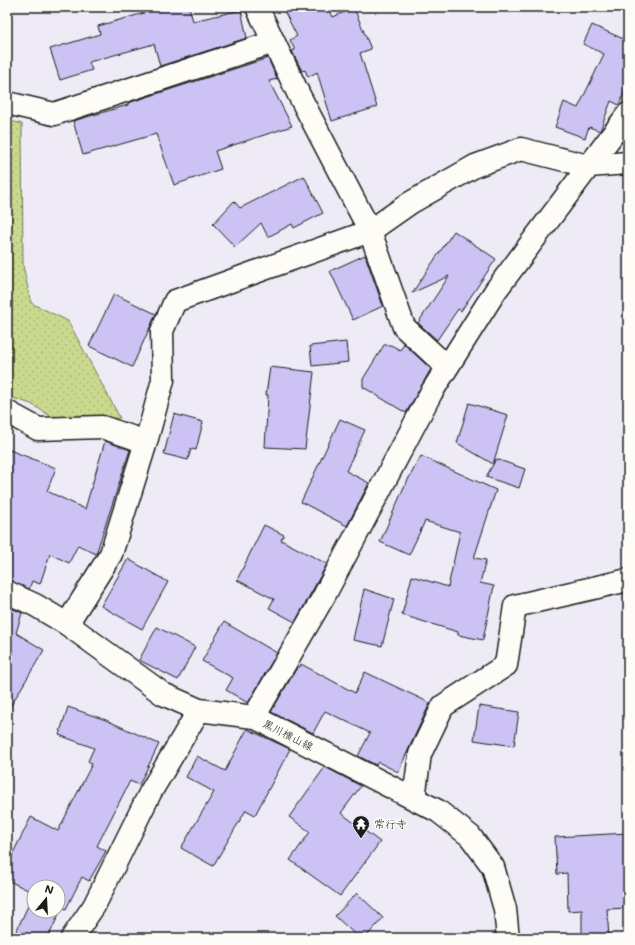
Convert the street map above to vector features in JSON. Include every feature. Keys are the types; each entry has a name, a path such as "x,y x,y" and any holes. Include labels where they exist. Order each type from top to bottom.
{"street":[{"path":"257,7 299,95 370,231 404,327 447,367"},
{"path":"7,103 54,114 274,42"},
{"path":"254,717 324,596 431,393 447,367 496,290 628,114"},
{"path":"67,624 111,554 146,442 163,380 162,331 175,301 370,231 410,203 475,166 521,149 588,166 628,162"},
{"path":"7,412 38,429 102,427 146,442"},
{"path":"414,798 420,754 444,706 506,664 516,606 628,580"},
{"name":"黒川横山線","path":"7,592 35,605 67,624 163,694 199,710 254,717 438,811 470,836 493,867 505,909 508,938"},
{"path":"72,938 94,906 150,793 199,710"}],"green space":[{"path":"7,120 22,124 23,265 31,303 68,321 120,418 74,421 54,418 31,404 7,396"}],"building":[{"path":"158,7 189,7 193,21 241,10 247,38 160,66 154,44 89,62 92,70 60,80 50,49 100,34 98,26 144,13 144,11"},
{"path":"282,7 328,7 333,17 354,8 371,49 360,53 377,107 332,121 317,72 308,77 305,70 302,71 292,51 295,50 290,40 297,36"},
{"path":"592,25 628,41 628,84 619,105 611,101 600,131 589,127 585,138 555,127 564,102 578,108 604,54 583,44"},
{"path":"268,58 277,79 269,81 292,126 215,151 221,169 174,185 156,134 83,155 73,121 128,105 128,103"},
{"path":"304,176 323,213 294,228 292,224 268,237 261,223 235,247 213,224 234,201 240,208"},
{"path":"454,231 496,259 461,311 458,309 437,340 418,323 449,276 412,293"},
{"path":"365,255 383,306 353,320 330,271"},
{"path":"114,294 156,314 132,367 89,346"},
{"path":"346,342 348,362 312,366 310,346"},
{"path":"404,344 431,369 406,413 363,387 363,379 384,345 391,345 400,350"},
{"path":"270,367 314,372 305,449 265,447 268,395 266,395"},
{"path":"469,403 508,415 493,464 457,443"},
{"path":"174,414 203,422 196,450 191,449 188,460 164,454"},
{"path":"340,419 365,430 346,471 369,483 347,526 301,502"},
{"path":"105,441 130,450 96,554 78,545 69,563 50,554 40,584 32,581 29,589 7,580 7,449 56,468 47,491 85,509"},
{"path":"421,456 496,490 474,558 486,560 480,583 494,586 483,640 458,635 458,632 402,615 412,576 448,587 460,532 425,521 409,555 380,542 404,487"},
{"path":"496,459 525,469 519,488 486,477"},
{"path":"264,525 284,535 281,540 327,564 295,622 269,608 274,599 237,580"},
{"path":"128,559 168,582 142,629 101,606"},
{"path":"364,589 394,599 382,646 353,640"},
{"path":"7,606 22,613 16,633 44,650 7,712"},
{"path":"224,622 277,653 248,703 226,690 233,678 202,661"},
{"path":"157,627 195,647 178,680 139,660"},
{"path":"301,664 355,693 365,672 430,703 398,772 378,762 376,765 358,756 370,733 325,711 313,733 271,712 298,666 300,667"},
{"path":"479,706 519,712 514,746 474,740"},
{"path":"68,707 106,720 159,744 139,785 130,781 97,846 106,851 89,881 82,877 66,909 66,879 26,879 26,889 7,880 7,865 31,817 58,831 92,764 88,761 94,748 59,735"},
{"path":"247,729 290,749 255,815 246,810 213,866 181,848 214,792 186,777 197,756 225,771"},
{"path":"325,767 361,786 341,813 380,842 340,896 290,860 310,832 289,817"},
{"path":"628,833 628,908 607,909 609,938 582,938 582,910 568,911 567,873 557,874 555,837"},
{"path":"357,893 383,918 365,938 359,938 335,916"},
{"path":"26,910 26,919 57,919 48,938 13,938"}],"place":[{"name":"常行寺","path":"361,839"}]}
